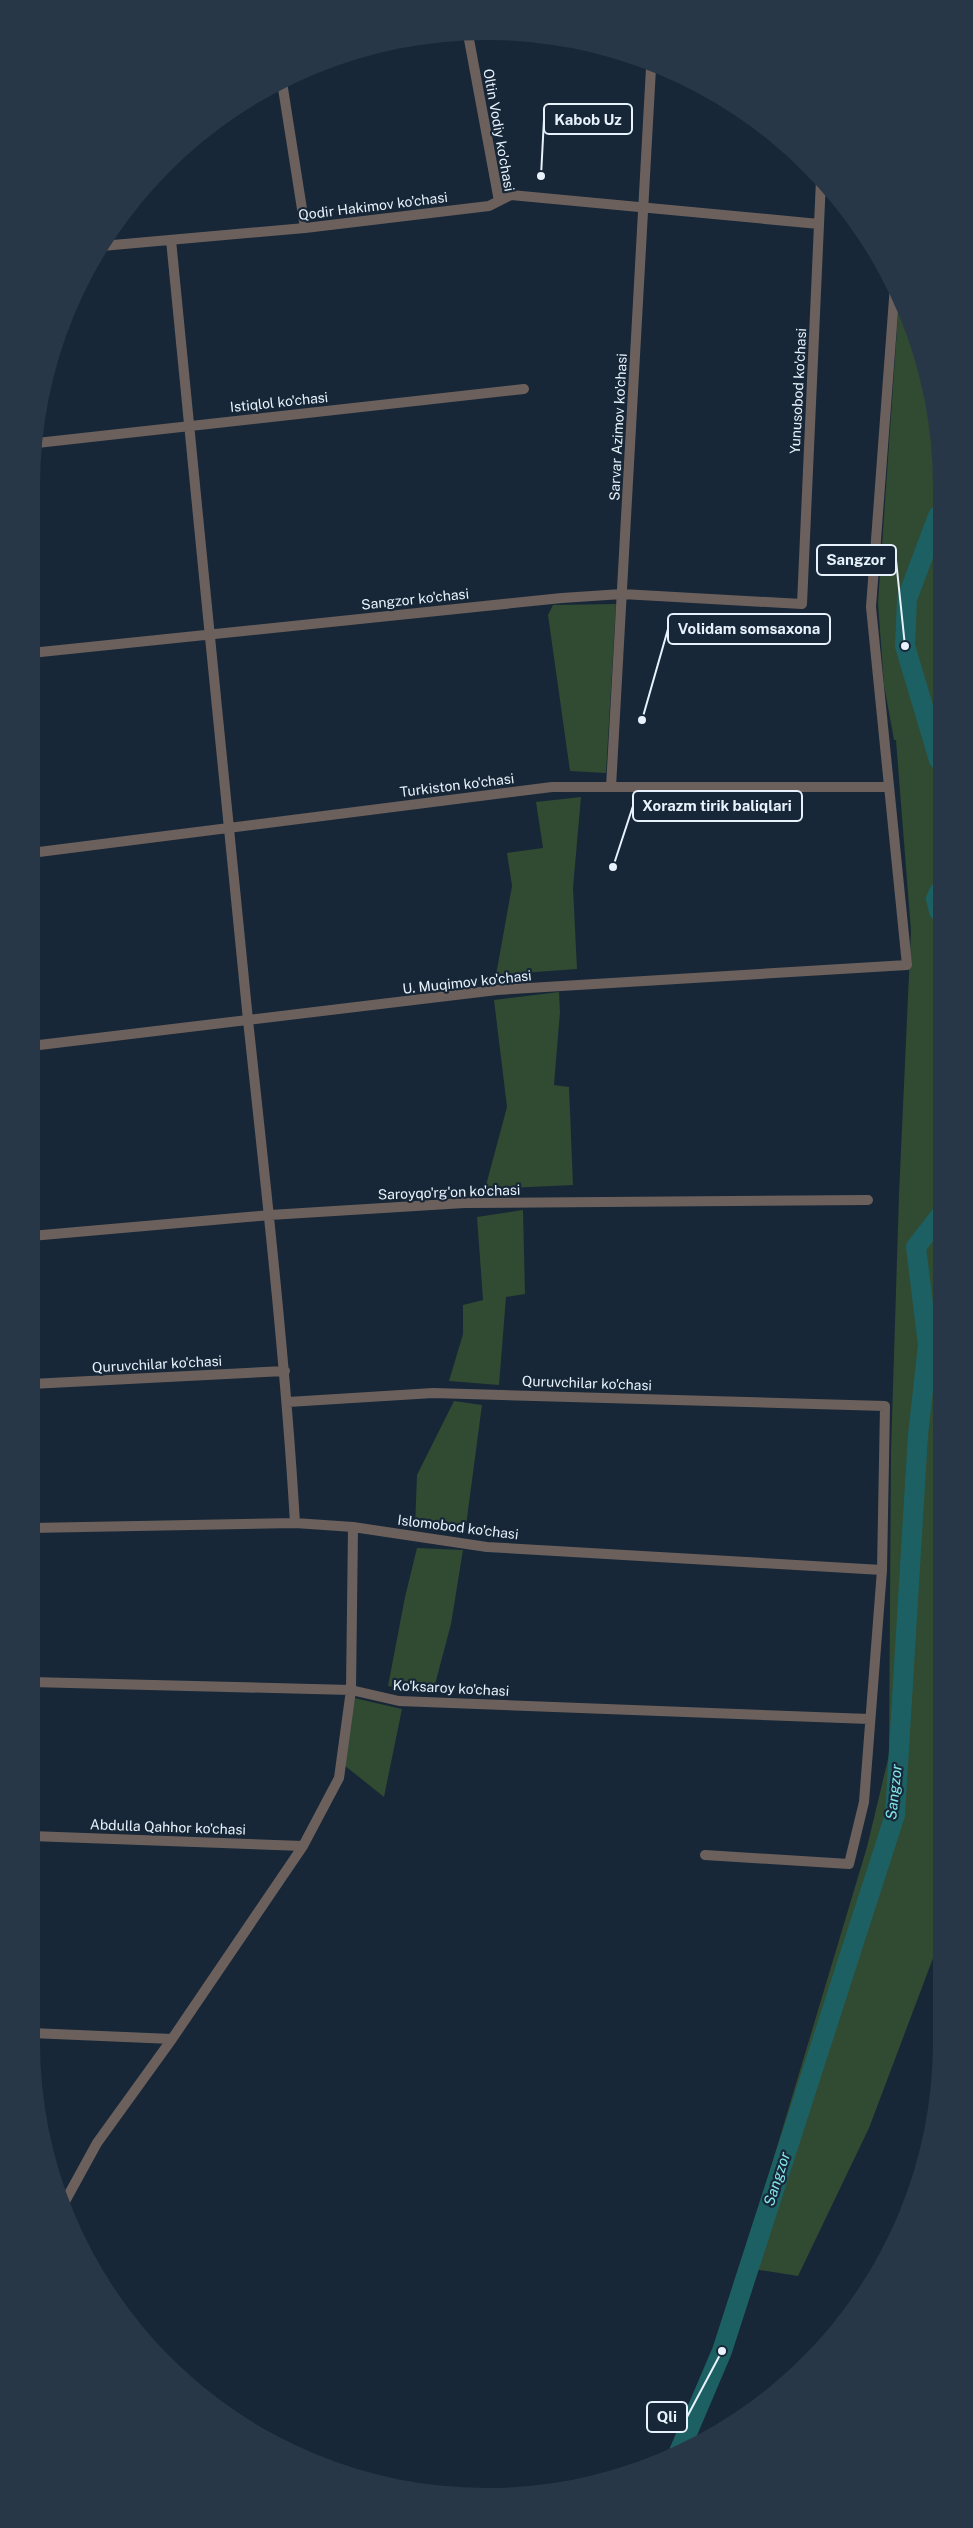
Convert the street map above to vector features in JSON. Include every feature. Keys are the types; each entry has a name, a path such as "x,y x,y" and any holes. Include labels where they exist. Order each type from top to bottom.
{"street":[{"name":"Oltin Vodiy ko'chasi","path":"469,41 499,201"},
{"name":"Sarvar Azimov ko'chasi","path":"611,787 651,72"},
{"path":"283,89 305,228"},
{"name":"Yunusobod ko'chasi","path":"802,604 821,190"},
{"name":"Qodir Hakimov ko'chasi","path":"111,245 305,228 489,206 511,195 819,224"},
{"path":"171,240 208,635 270,1215 288,1402 295,1523"},
{"path":"888,787 871,607 893,302"},
{"name":"Istiqlol ko'chasi","path":"43,442 524,389"},
{"name":"Sangzor ko'chasi","path":"40,651 562,598 622,594 802,604"},
{"name":"Turkiston ko'chasi","path":"40,852 552,787 888,787"},
{"name":"U. Muqimov ko'chasi","path":"40,1045 497,990 907,965 888,787"},
{"name":"Saroyqo'rg'on ko'chasi","path":"40,1235 270,1215 464,1203 868,1200"},
{"name":"Quruvchilar ko'chasi","path":"40,1384 285,1371"},
{"name":"Quruvchilar ko'chasi","path":"288,1402 433,1393 885,1406 882,1570"},
{"name":"Islomobod ko'chasi","path":"40,1528 295,1523 353,1527 487,1547 882,1570"},
{"path":"68,2196 96,2143 172,2039 303,1846 338,1778 351,1690 353,1527"},
{"path":"705,1855 849,1864 864,1802 869,1718 882,1570"},
{"name":"Ko'ksaroy ko'chasi","path":"40,1682 351,1690 399,1701 869,1718"},
{"name":"Abdulla Qahhor ko'chasi","path":"40,1836 303,1846"},
{"path":"40,2033 172,2039"}],"green space":[{"path":"898,314 918,371 924,399 932,457 933,486 933,1958 869,2128 798,2276 741,2267 867,1847 889,1755 891,1451 899,1194 911,931 896,740 894,740 884,685 878,603"},
{"path":"616,604 606,773 570,771 548,615 553,605"},
{"path":"581,797 573,888 577,969 496,975 512,886 507,853 543,848 536,802"},
{"path":"559,992 560,1012 554,1085 569,1087 573,1185 485,1189 507,1107 494,1000"},
{"path":"523,1210 525,1294 506,1297 499,1385 449,1381 463,1334 463,1305 483,1300 477,1217"},
{"path":"454,1401 482,1405 465,1533 415,1527 417,1475"},
{"path":"417,1548 463,1550 451,1624 433,1692 388,1686 405,1597"},
{"path":"354,1698 402,1709 384,1797 344,1765"}],"waterway":[{"name":"Sangzor","path":"933,529 907,599 905,646 933,740"},
{"name":"Sangzor","path":"683,2442 722,2351 895,1815 918,1435 928,1345 916,1247 933,1225"}],"place":[{"name":"Kabob Uz","path":"541,176"},
{"name":"Sangzor","path":"905,646"},
{"name":"Volidam somsaxona","path":"642,720"},
{"name":"Xorazm tirik baliqlari","path":"613,867"},
{"name":"Qli","path":"722,2351"}]}
